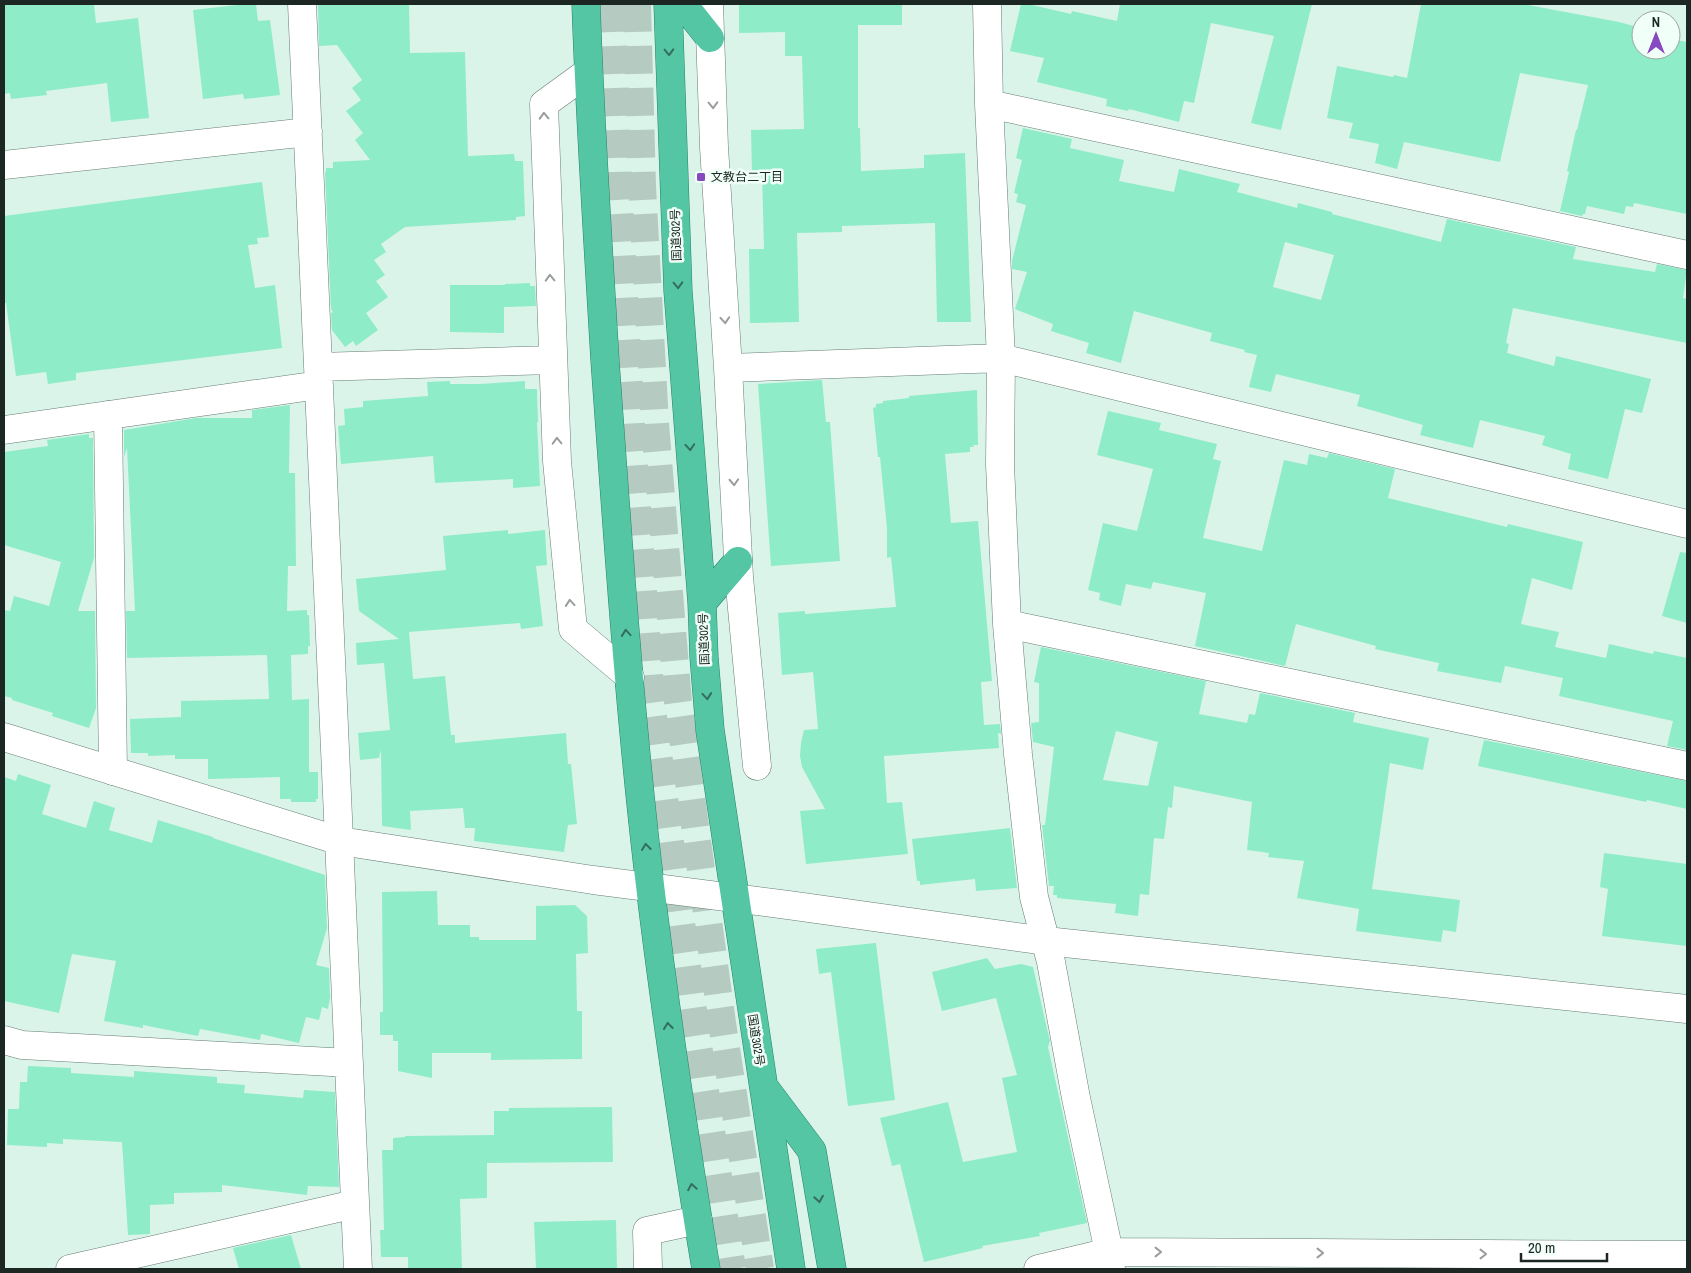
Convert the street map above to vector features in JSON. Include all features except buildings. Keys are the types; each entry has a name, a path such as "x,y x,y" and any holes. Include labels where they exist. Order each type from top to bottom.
{"highway":[{"path":"586,4 588,72 610,440 642,811 675,1076 706,1269"},
{"name":"国道302号","path":"668,4 678,291 710,730 791,1269"},
{"path":"683,4 710,38"},
{"path":"702,603 738,562"},
{"path":"764,1086 812,1151 832,1269"}],"street":[{"path":"302,4 358,1269"},
{"path":"709,4 714,147 738,562 757,766"},
{"path":"987,4 989,104 1001,358 1000,464 1007,624 1018,754 1034,897 1046,941 1110,1260"},
{"path":"588,72 544,104 557,461 573,629 630,677"},
{"path":"989,104 1687,255"},
{"path":"4,165 308,132"},
{"path":"728,368 1001,358 1687,524"},
{"path":"4,430 108,415 319,376 553,360"},
{"path":"108,415 114,771"},
{"path":"1007,624 1687,766"},
{"path":"4,737 340,841 651,888 1046,941 1687,1010"},
{"path":"4,1040 22,1045 349,1063"},
{"path":"70,1269 355,1204"},
{"path":"648,1269 647,1231 698,1220"},
{"path":"1038,1269 1110,1260 1687,1256"}],"tunnel":[{"path":"612,4 618,188 631,425 651,702 695,1025 732,1269"},
{"path":"637,4 642,186 655,424 678,702 722,1023 760,1269"}],"place":[{"name":"文教台二丁目","path":"701,177"}]}
